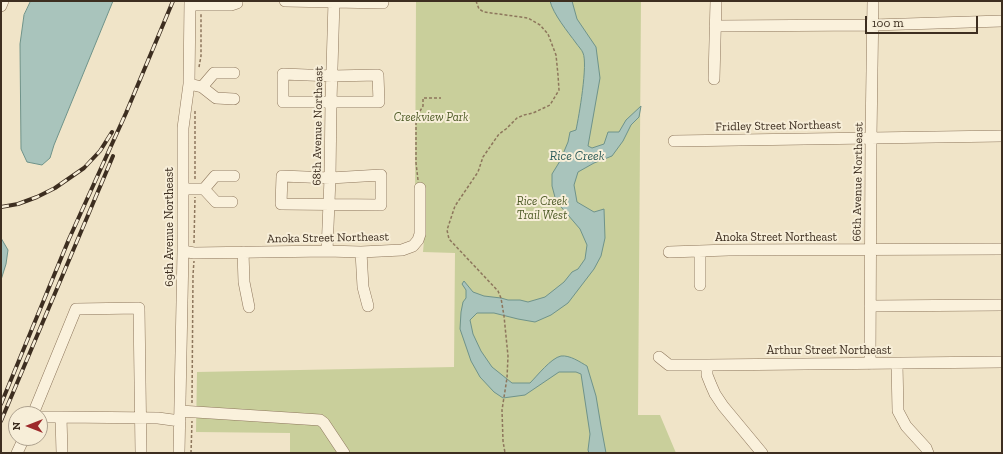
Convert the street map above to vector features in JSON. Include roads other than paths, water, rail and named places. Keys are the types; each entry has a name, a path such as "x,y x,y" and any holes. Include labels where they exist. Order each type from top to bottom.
{"street":[{"path":"1,6 3,1"},
{"path":"190,3 231,5 237,3 237,1"},
{"path":"285,1 383,3 383,1"},
{"name":"68th Avenue Northeast","path":"327,251 334,1"},
{"path":"714,78 716,1"},
{"name":"66th Avenue Northeast","path":"870,364 873,1"},
{"name":"69th Avenue Northeast","path":"179,453 183,251 183,128 189,84 190,3"},
{"path":"715,26 873,25 1002,21"},
{"path":"202,87 214,74 234,73"},
{"path":"283,74 332,76 378,75 378,102 282,102 283,74"},
{"path":"189,84 202,87 216,98 234,99"},
{"name":"Fridley Street Northeast","path":"674,141 1002,136"},
{"path":"381,175 381,205 329,205 281,204 282,176 330,178 381,175"},
{"path":"199,189 215,176 234,176"},
{"path":"183,188 199,189 216,202 232,202"},
{"name":"Anoka Street Northeast","path":"183,251 361,252 402,250 413,246 418,240 420,234 420,188"},
{"name":"Anoka Street Northeast","path":"669,252 1002,249"},
{"path":"700,251 700,285"},
{"path":"243,252 244,282 249,307"},
{"path":"361,252 363,287 368,306"},
{"path":"870,306 1002,305"},
{"path":"36,406 76,309 139,308 141,453"},
{"name":"Arthur Street Northeast","path":"659,357 669,365 1002,362"},
{"path":"897,364 898,410 900,416 906,426 926,448 928,453"},
{"path":"707,365 707,374 710,385 715,394 723,406 762,453"},
{"path":"48,417 158,418 180,416 192,412 320,420 324,423 344,453"},
{"path":"61,417 62,453"}],"water":[{"path":"31,1 113,1 50,158 42,165 27,162 21,149 20,44 24,15"},
{"name":"Rice Creek","path":"550,1 572,1 577,19 596,47 600,78 588,146 592,148 604,144 608,132 619,132 626,120 641,106 639,117 631,125 623,141 612,156 594,163 578,172 574,185 577,202 594,212 604,209 605,238 601,256 594,269 568,303 551,315 535,322 494,313 477,313 470,320 473,334 481,351 492,367 512,383 530,383 553,360 561,356 571,358 587,366 596,396 606,453 589,453 588,450 590,434 581,374 576,372 559,372 525,395 503,398 494,392 480,377 471,361 460,329 461,312 463,302 466,298 466,290 462,284 464,281 473,292 484,296 528,302 545,297 564,282 572,272 578,269 585,259 587,245 580,229 556,201 552,186 552,174 560,161 568,142 570,132 576,130 582,90 584,59 582,51 557,17"},
{"path":"1,238 8,250 6,264 1,280"}],"railway":[{"path":"1,404 69,239 126,113 173,1"},
{"path":"1,207 18,204 55,188 84,168 100,151 112,132"},
{"path":"1,421 113,156"}],"park label":[{"name":"Creekview Park","path":"431,118"},
{"name":"Rice Creek Trail West","path":"542,209"}]}
